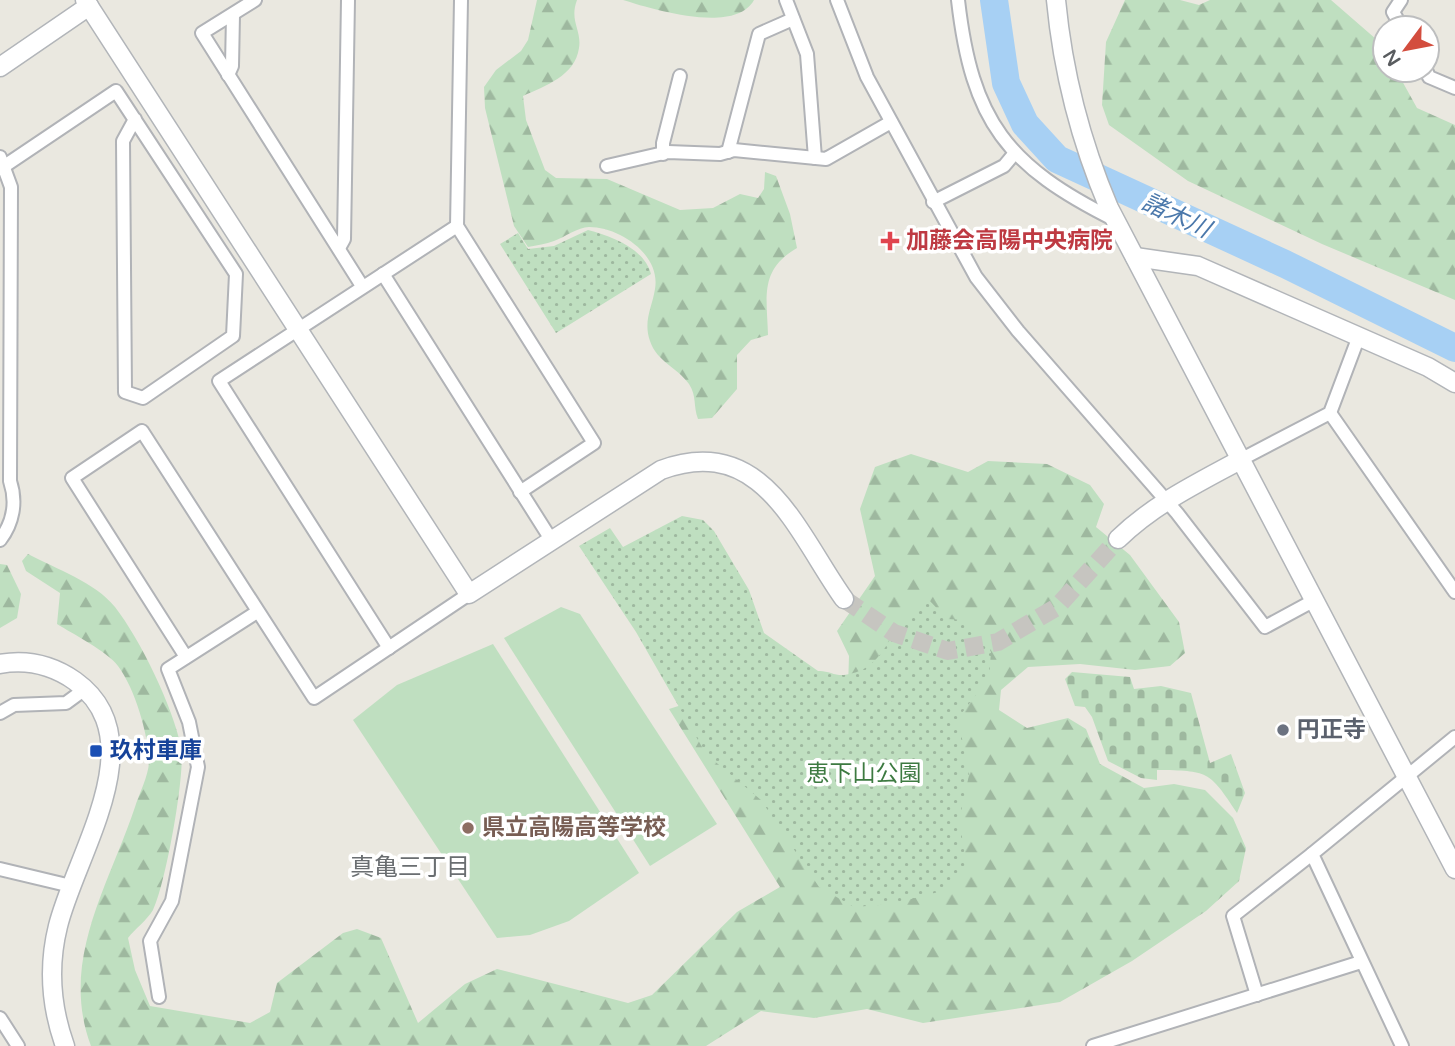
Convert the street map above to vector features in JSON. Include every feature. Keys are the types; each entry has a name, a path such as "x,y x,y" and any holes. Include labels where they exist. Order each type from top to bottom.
{"street":[{"path":"256,0 202,33 362,286"},
{"path":"339,248 344,239 348,0"},
{"path":"461,0 457,226 594,443 520,492"},
{"path":"786,0 807,54 815,158"},
{"path":"837,0 867,77 933,202 976,277 1018,331 1166,499 1236,585 1265,627 1313,601"},
{"path":"958,0 963,45 975,89 994,126 1014,154 1063,194 1112,214"},
{"path":"1056,0 1061,54 1076,119 1112,214 1455,869"},
{"path":"0,67 87,3 469,594"},
{"path":"228,75 232,66 233,15"},
{"path":"728,152 759,34 793,19"},
{"path":"663,154 663,143 680,76"},
{"path":"0,540 11,526 13,492 5,480 11,187 2,164 116,91 135,119 236,274 233,337 143,398 125,392 123,141 135,119"},
{"path":"607,166 663,154 728,152 827,159 891,122"},
{"path":"933,202 1004,166 1014,154"},
{"path":"388,648 219,381 457,226"},
{"path":"1135,257 1198,266 1429,367 1455,383"},
{"path":"383,274 552,541"},
{"path":"1118,539 1140,517 1166,499 1330,413 1359,336"},
{"path":"1330,413 1453,584"},
{"path":"186,657 72,478 142,431 314,698 661,470 683,462 714,461 752,474 785,507 815,559 844,599"},
{"path":"159,997 150,941 172,901 198,768 189,722 168,670 257,612"},
{"path":"0,664 37,663 64,673 96,701 108,725 111,765 58,925 53,958 52,998 65,1046"},
{"path":"0,713 14,705 66,703 85,689"},
{"path":"1257,995 1233,916 1455,737"},
{"path":"1312,854 1402,1046"},
{"path":"0,869 71,886"},
{"path":"1093,1046 1361,962"},
{"path":"0,1018 18,1046"}],"green space":[{"path":"537,0 577,0 574,14 579,42 576,58 565,73 523,96 526,120 545,170 556,178 607,179 680,210 713,208 740,194 758,198 764,189 765,172 776,176 790,214 797,248 785,256 771,275 767,297 768,335 751,340 737,355 737,389 712,418 698,419 689,384 653,348 648,334 648,321 655,277 652,265 636,245 613,232 585,227 551,242 528,247 514,226 485,108 484,87 496,70 521,51 528,40"},
{"path":"623,0 754,0 744,10 730,16 712,18 672,13"},
{"path":"1125,0 1180,0 1199,5 1210,0 1331,0 1371,35 1371,84 1404,84 1417,108 1455,125 1455,300 1322,244 1188,181 1109,125 1102,105 1106,42"},
{"path":"588,230 626,244 641,257 651,274 556,333 500,244 518,233 528,249 554,246"},
{"path":"911,454 968,472 988,461 1047,464 1090,485 1104,504 1096,527 1130,555 1179,622 1185,653 1170,666 1135,670 1080,664 1028,667 1001,690 999,710 1027,728 1068,718 1086,729 1100,764 1144,788 1174,784 1205,790 1233,818 1246,848 1239,881 1206,911 1132,961 1060,1002 923,1023 867,1009 814,1018 761,1011 706,1046 91,1046 83,1015 81,984 84,954 101,894 146,778 149,766 148,750 140,712 118,666 90,643 57,624 60,593 26,571 22,561 28,554 86,583 115,607 135,637 154,674 177,731 182,761 173,830 163,878 153,910 128,938 135,970 150,1006 250,1023 270,1012 277,983 343,933 357,929 381,938 418,1023 465,984 497,969 628,1003 652,995 737,912 780,887 669,709 719,693 848,687 849,656 837,631 875,576 860,509 875,467"},
{"name":"恵下山公園","path":"682,516 703,520 714,531 749,590 764,633 818,671 844,675 860,671 881,653 904,618 929,600 947,619 965,620 983,637 991,652 989,678 958,718 969,775 959,821 967,864 950,889 892,904 854,907 819,887 761,800 706,754 636,632 579,546 610,528 623,547"},
{"path":"0,564 7,565 21,594 17,618 0,628"},
{"path":"561,607 580,614 717,824 650,866 504,638"},
{"path":"493,644 639,873 569,921 530,935 497,938 353,720 397,685"},
{"path":"1072,672 1130,677 1134,689 1161,686 1191,693 1210,763 1231,754 1245,793 1237,813 1220,788 1206,776 1187,771 1157,770 1157,780 1141,778 1108,761 1092,717 1085,707 1075,706 1065,679"}],"waterway":[{"name":"諸木川","path":"994,0 1006,83 1025,124 1057,159 1285,264 1455,348"}],"tunnel":[{"path":"844,599 894,633 948,651 998,642 1057,607 1118,539"}],"place":[{"name":"加藤会高陽中央病院","path":"890,241"},
{"name":"円正寺","path":"1283,730"},
{"name":"玖村車庫","path":"96,751"},
{"name":"県立高陽高等学校","path":"468,828"}],"district":[{"name":"真亀三丁目","path":"410,867"}]}
